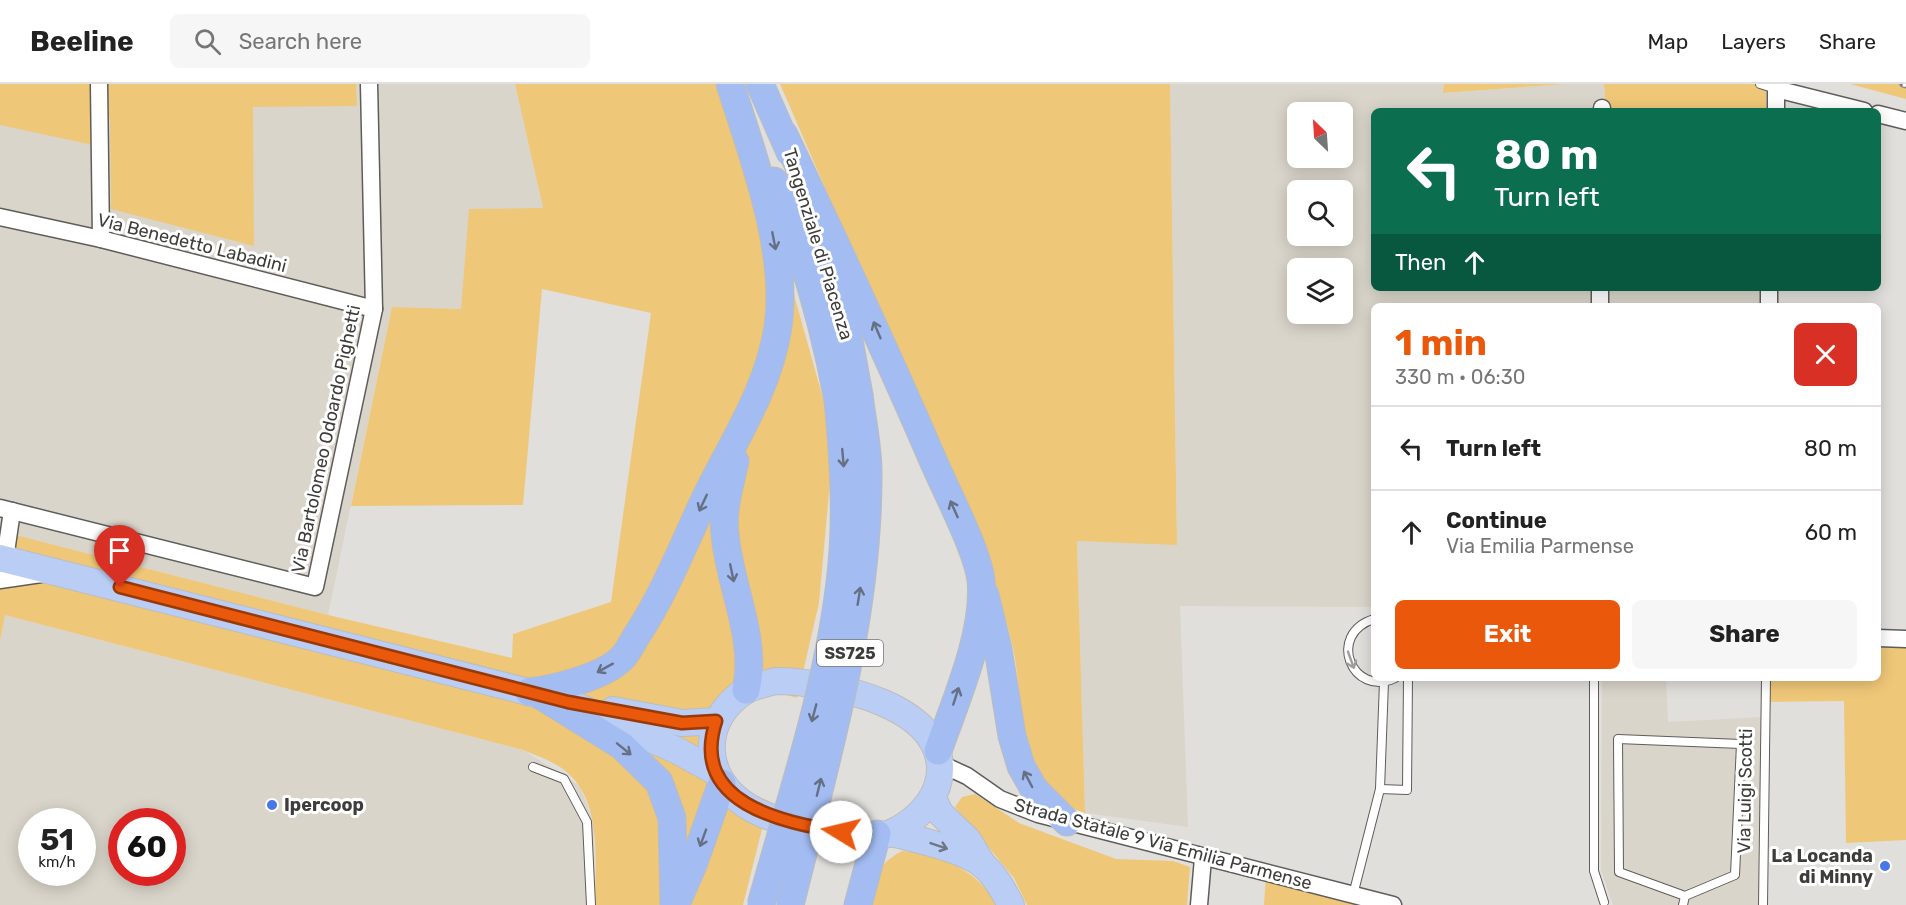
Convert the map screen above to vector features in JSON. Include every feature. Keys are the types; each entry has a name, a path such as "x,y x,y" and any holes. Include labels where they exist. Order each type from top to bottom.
{"highway":[{"name":"Tangenziale di Piacenza","path":"730,84 764,156 794,232 825,332 849,397 868,470 865,563 846,678 790,905"},
{"path":"535,693 554,689 592,675 622,659 650,615 711,485 741,433 759,395 778,327 778,261 765,199 730,84"},
{"name":"Tangenziale di Piacenza","path":"760,84 784,135 845,318 849,397 842,564 825,674 761,905"},
{"path":"784,135 872,319 966,535 991,614 1012,736 1021,766 1034,789 1067,822"},
{"path":"741,433 724,510 724,535 747,648 750,672 746,690"},
{"path":"940,758 970,654 980,609 981,579"},
{"path":"535,693 622,746 659,782 672,818 675,905"},
{"path":"675,905 693,865 719,778"},
{"path":"858,905 884,834"}],"main road":[{"path":"2,565 58,572 568,702 682,723 716,721 711,736 710,755 719,778"},
{"name":"Strada Statale 9 Via Emilia Parmense","path":"716,721 746,690 775,681 806,681 836,687 904,713 924,730 940,758"},
{"path":"568,702 678,751 719,778 741,802 765,814 798,825 884,834 938,844 984,865"},
{"path":"940,758 933,798 940,813 968,840 1011,905"},
{"path":"884,834 911,820 933,798"}],"street":[{"path":"99,84 101,239"},
{"name":"Via Bartolomeo Odoardo Pighetti","path":"6,510 315,587 374,309 369,84"},
{"path":"1776,108 1776,89 1852,108"},
{"path":"1881,115 1906,121"},
{"name":"Via Benedetto Labadini","path":"0,217 101,239 374,309"},
{"path":"2,565 6,510"},
{"path":"1881,638 1906,639"},
{"name":"Strada Statale 9 Via Emilia Parmense","path":"940,758 1008,802 1067,822 1393,905"},
{"path":"1199,905 1203,858"}],"lane":[{"path":"1760,84 1776,89"},
{"path":"1371,620 1355,630 1348,650 1350,661 1363,677 1371,679"},
{"path":"1353,895 1380,789 1384,682 1380,681"},
{"path":"1380,789 1407,790 1407,681"},
{"path":"1593,681 1594,871 1604,902"},
{"name":"Via Luigi Scotti","path":"1763,905 1766,681"},
{"path":"1618,739 1741,744 1736,875 1684,901 1619,872 1618,739"},
{"path":"533,767 564,779 587,822 591,905"}],"shaded area":[{"path":"0,84 515,84 543,208 461,309 392,307 328,615 0,531"},
{"path":"0,84 356,84 357,106 253,107 254,246 111,209 110,117 93,145 0,125"},
{"path":"515,84 722,84 772,216 834,438 819,603 797,698 772,693 756,697 737,712 726,734 725,760 731,777 745,790 769,801 743,905 595,905 596,849 594,830 584,794 574,779 560,767 523,750 5,615 0,641 0,531 328,615 512,658 513,634 611,602 651,313 542,289 523,505 351,506 392,307 461,309 469,209 543,208"},
{"path":"780,84 1170,84 1177,545 1077,541 1085,813 1062,802 1046,786 1035,767 1027,744 1013,648 992,572"},
{"path":"1170,84 1444,84 1444,93 1565,84 1604,84 1606,108 1371,108 1371,291 1766,291 1766,303 1371,303 1371,607 1180,606 1188,827 1085,813 1077,541 1177,544"},
{"path":"1444,84 1565,84 1443,93"},
{"path":"1604,84 1766,84 1766,108 1606,108"},
{"path":"1850,84 1906,84 1906,99"},
{"path":"5,615 523,750 580,786 594,824 595,905 0,905 0,641"},
{"path":"1881,638 1906,639 1906,840 1846,843 1844,701 1765,702 1766,681 1881,681"},
{"path":"1602,681 1666,681 1668,722 1764,717 1762,905 1613,905 1601,870"},
{"path":"975,794 1019,823 1116,859 1173,861 1190,867 1187,905 1027,905 1014,878 955,807 962,797"},
{"path":"902,851 930,856 957,866 979,882 997,905 868,905 878,873 893,856"},
{"path":"1266,874 1371,905 1264,905"}],"place":[{"name":"Ipercoop","path":"272,805"},
{"name":"La Locanda di Minny","path":"1885,866"}],"route":[{"path":"120,587 568,702 682,723 716,721 711,736 710,755 722,783 741,802 765,814 798,825 841,832"}]}
